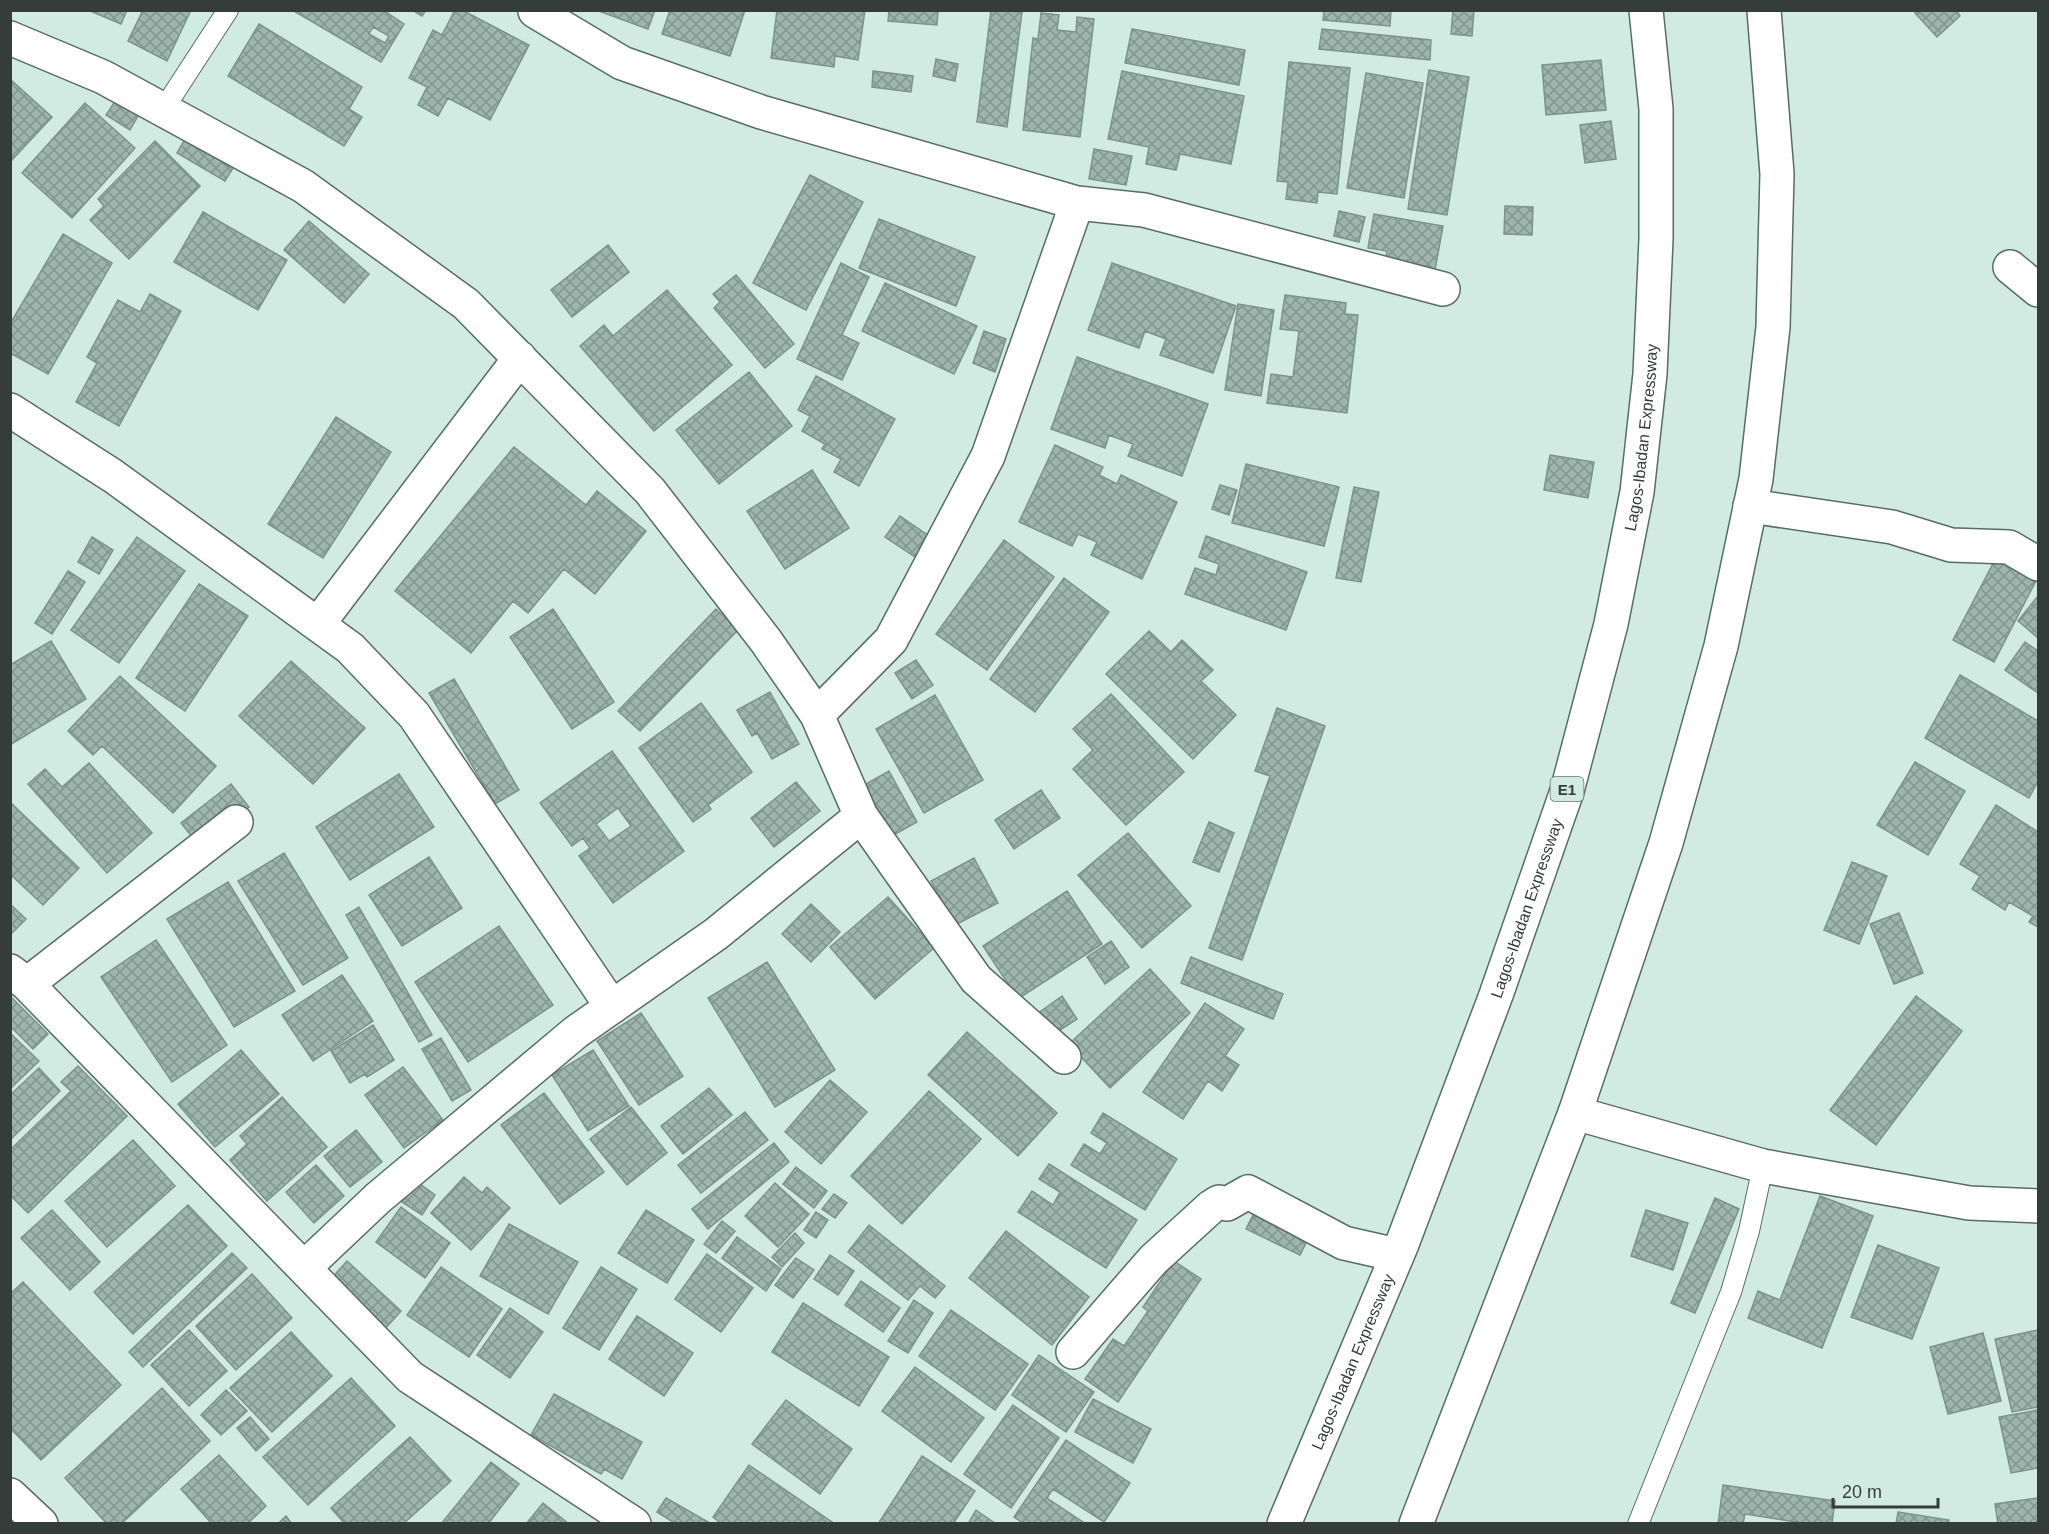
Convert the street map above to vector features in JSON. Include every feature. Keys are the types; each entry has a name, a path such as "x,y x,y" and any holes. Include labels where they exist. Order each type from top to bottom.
{"main road":[{"name":"Lagos-Ibadan Expressway","path":"1284,1524 1397,1255 1496,995 1567,791 1611,624 1637,492 1650,374 1656,239 1656,109 1646,10"},
{"path":"1416,1524 1575,1113 1666,843 1721,646 1756,479 1773,327 1777,174 1764,10"},
{"path":"535,11 622,63 761,112 1077,203 1144,210 1443,289"},
{"path":"10,38 103,77 303,186 466,304 650,491 766,641 817,715 861,816 976,979 1064,1057"},
{"path":"817,715 891,640 988,456 1077,203"},
{"path":"2010,267 2038,290"},
{"path":"318,624 520,358"},
{"path":"10,410 113,476 350,648 414,715 612,1007"},
{"path":"1750,506 1892,527 1951,545 2009,547 2038,564"},
{"path":"304,1268 378,1198 576,1032 716,934 861,816"},
{"path":"236,822 19,977 410,1377 634,1524"},
{"path":"1575,1113 1763,1166 1969,1203 2038,1206"},
{"path":"1073,1352 1153,1260 1219,1202 1227,1204 1248,1192 1344,1243 1397,1255"},
{"path":"10,1495 41,1524"}],"lane":[{"path":"163,110 228,10"},
{"path":"1638,1524 1731,1292 1749,1231 1763,1166"}],"building":[{"path":"88,10 127,10 121,24"},
{"path":"143,10 191,10 167,61 128,41"},
{"path":"292,10 383,10 404,24 381,62","holes":["373,27 389,36 385,43 369,34"]},
{"path":"412,10 426,10 422,16"},
{"path":"455,10 462,10 529,45 490,120 448,98 438,116 418,105 427,87 409,78 433,30 442,35"},
{"path":"596,10 655,10 648,29"},
{"path":"670,10 745,10 730,56 662,34"},
{"path":"777,10 865,10 858,60 835,56 834,67 771,58"},
{"path":"889,10 938,10 937,25 888,21"},
{"path":"991,10 1022,12 1007,127 977,122"},
{"path":"1324,10 1391,10 1390,26 1323,20"},
{"path":"1453,10 1474,10 1472,36 1451,34"},
{"path":"1918,10 1956,10 1960,16 1937,37 1915,13"},
{"path":"1041,13 1059,15 1057,30 1076,32 1077,17 1094,19 1080,137 1023,130 1033,38 1038,39"},
{"path":"259,24 362,87 349,109 362,117 344,146 228,76"},
{"path":"1132,29 1245,50 1239,85 1125,63"},
{"path":"1322,29 1431,40 1430,60 1319,49"},
{"path":"936,59 958,64 955,81 933,76"},
{"path":"1601,60 1606,110 1546,115 1542,65"},
{"path":"1289,62 1350,68 1337,194 1318,192 1317,203 1286,199 1288,182 1277,181"},
{"path":"1429,70 1469,77 1447,215 1408,209"},
{"path":"873,71 913,76 911,92 872,87"},
{"path":"1122,71 1244,96 1231,164 1180,154 1176,170 1146,164 1149,147 1108,139"},
{"path":"1366,73 1423,83 1404,198 1347,188"},
{"path":"10,79 52,117 10,162"},
{"path":"116,100 139,114 130,130 106,115"},
{"path":"85,103 135,148 72,218 22,173"},
{"path":"1611,121 1616,159 1585,163 1580,125"},
{"path":"185,139 233,168 225,181 177,153"},
{"path":"155,141 200,186 129,259 90,220 104,206 98,199"},
{"path":"1094,149 1132,156 1126,185 1089,179"},
{"path":"810,175 863,202 806,310 753,283"},
{"path":"1505,206 1533,207 1532,235 1504,234"},
{"path":"1339,211 1365,217 1359,242 1334,236"},
{"path":"203,212 287,260 258,310 174,262"},
{"path":"1374,214 1443,226 1435,270 1385,262 1387,251 1368,248"},
{"path":"879,219 975,257 956,306 859,268"},
{"path":"309,221 369,274 344,303 284,250"},
{"path":"63,234 112,263 48,374 10,353 10,324"},
{"path":"608,245 629,272 572,317 551,290"},
{"path":"841,263 869,277 842,335 859,343 842,380 797,359"},
{"path":"1112,263 1236,306 1213,373 1160,355 1166,339 1145,331 1139,348 1088,330"},
{"path":"736,275 794,344 765,368 714,308 720,302 713,294"},
{"path":"885,283 977,326 954,374 862,331"},
{"path":"667,290 732,365 654,431 580,346 604,325 613,336"},
{"path":"150,294 181,311 119,426 76,402 97,363 87,357 118,300 140,312"},
{"path":"1285,295 1346,303 1345,314 1358,315 1347,413 1267,403 1271,374 1293,377 1299,331 1280,329"},
{"path":"1238,304 1274,310 1261,396 1225,390"},
{"path":"984,331 1006,339 995,372 973,363"},
{"path":"1077,357 1208,404 1182,476 1128,456 1133,444 1109,435 1105,448 1051,429"},
{"path":"749,372 792,426 719,484 676,430"},
{"path":"816,376 895,419 859,486 834,472 841,459 822,449 825,444 802,431 810,416 798,410"},
{"path":"336,417 391,452 323,558 268,524"},
{"path":"1055,445 1103,467 1099,475 1117,484 1121,475 1177,502 1142,579 1091,555 1097,542 1078,534 1072,546 1019,522"},
{"path":"514,447 586,505 597,491 646,531 595,594 564,569 528,613 513,601 471,653 395,591"},
{"path":"1550,455 1594,462 1588,498 1544,490"},
{"path":"1246,464 1339,487 1324,546 1232,523"},
{"path":"812,470 849,528 785,569 747,511"},
{"path":"1220,485 1237,490 1229,515 1212,509"},
{"path":"1354,487 1379,492 1361,582 1336,578"},
{"path":"900,516 929,536 915,557 885,537"},
{"path":"1206,536 1307,572 1286,630 1185,594 1195,568 1216,575 1219,564 1199,557"},
{"path":"92,537 113,550 99,574 78,562"},
{"path":"137,537 185,571 119,663 71,630"},
{"path":"1004,540 1054,577 987,670 936,634"},
{"path":"1999,552 2038,577 1994,662 1953,640"},
{"path":"68,571 85,582 52,634 35,623"},
{"path":"1064,578 1109,612 1035,712 990,679"},
{"path":"199,584 248,616 185,711 136,678"},
{"path":"2038,596 2038,638 2018,621"},
{"path":"553,609 614,702 572,729 510,637"},
{"path":"716,609 738,630 640,731 618,711"},
{"path":"1149,631 1171,652 1182,640 1213,670 1201,681 1236,715 1193,759 1106,674"},
{"path":"51,641 86,699 10,745 10,665"},
{"path":"2025,642 2038,651 2038,693 2005,670"},
{"path":"916,660 933,685 912,699 895,673"},
{"path":"291,661 365,728 313,784 239,716"},
{"path":"1960,675 2038,721 2038,781 2029,798 1925,738"},
{"path":"120,676 216,766 173,813 102,746 93,755 68,731"},
{"path":"454,679 519,790 495,804 429,693"},
{"path":"770,692 799,744 772,759 757,733 752,736 737,710"},
{"path":"1111,694 1184,772 1126,825 1073,769 1093,750 1073,729"},
{"path":"935,695 983,780 924,813 876,729"},
{"path":"701,703 752,772 708,805 711,809 693,822 639,748"},
{"path":"1277,708 1325,726 1242,960 1209,948 1270,776 1255,771"},
{"path":"612,751 684,851 613,903 579,856 590,848 583,838 572,846 540,803","holes":["618,808 631,826 609,841 596,824"]},
{"path":"1915,762 1965,791 1928,855 1877,825"},
{"path":"89,763 152,833 107,873 28,784 45,769 62,787"},
{"path":"889,771 917,822 892,836 864,785"},
{"path":"399,774 434,827 350,880 316,827"},
{"path":"796,782 820,811 774,847 751,818"},
{"path":"231,784 249,807 199,846 181,823"},
{"path":"1041,790 1060,818 1014,849 995,820"},
{"path":"10,802 79,868 43,905 10,874"},
{"path":"1996,805 2038,832 2038,927 2029,922 2033,916 2009,902 2005,910 1972,889 1980,876 1960,864"},
{"path":"1209,822 1234,833 1219,872 1193,862"},
{"path":"1128,833 1191,906 1142,948 1078,875"},
{"path":"284,853 348,958 303,985 238,881"},
{"path":"429,857 462,908 402,946 369,895"},
{"path":"974,858 998,903 955,925 931,881"},
{"path":"1852,862 1887,876 1859,944 1824,930"},
{"path":"228,882 295,991 234,1027 167,919"},
{"path":"1067,891 1102,944 1018,999 983,946"},
{"path":"888,897 934,948 875,999 830,947"},
{"path":"10,904 26,919 10,935"},
{"path":"811,904 840,932 811,962 782,934"},
{"path":"359,907 432,1035 419,1042 346,915"},
{"path":"1899,913 1923,973 1894,984 1870,924"},
{"path":"499,926 553,1005 468,1062 415,982"},
{"path":"156,940 227,1045 172,1082 101,977"},
{"path":"1111,941 1129,967 1105,984 1087,957"},
{"path":"1191,957 1283,994 1273,1019 1181,983"},
{"path":"767,962 835,1070 775,1107 708,998"},
{"path":"1150,969 1190,1013 1110,1088 1069,1044"},
{"path":"342,975 373,1021 313,1061 282,1015"},
{"path":"10,996 48,1034 33,1049 10,1026"},
{"path":"1062,996 1077,1019 1051,1036 1037,1014"},
{"path":"1916,996 1962,1031 1876,1145 1830,1110"},
{"path":"1205,1003 1244,1029 1225,1056 1239,1065 1222,1091 1208,1081 1183,1119 1143,1092"},
{"path":"641,1013 683,1076 639,1105 597,1041"},
{"path":"373,1025 394,1060 367,1077 365,1074 350,1083 331,1051"},
{"path":"967,1032 1057,1113 1018,1156 928,1075"},
{"path":"10,1033 39,1061 10,1089"},
{"path":"441,1038 471,1090 452,1101 422,1049"},
{"path":"241,1050 279,1094 215,1147 178,1104"},
{"path":"593,1050 629,1106 588,1131 552,1075"},
{"path":"78,1066 127,1116 28,1213 10,1195 10,1150 71,1091 61,1082"},
{"path":"403,1067 443,1120 404,1148 365,1095"},
{"path":"39,1068 60,1091 10,1140 10,1095"},
{"path":"830,1080 867,1112 821,1164 785,1132"},
{"path":"709,1088 732,1115 683,1154 661,1126"},
{"path":"929,1091 981,1139 902,1224 851,1176"},
{"path":"544,1093 604,1172 560,1204 501,1125"},
{"path":"282,1097 327,1147 267,1201 230,1160 247,1144 240,1136"},
{"path":"631,1107 667,1153 627,1185 590,1139"},
{"path":"745,1112 768,1140 701,1193 678,1165"},
{"path":"1103,1113 1177,1159 1145,1210 1071,1165 1084,1144 1100,1154 1107,1143 1091,1133"},
{"path":"356,1130 382,1162 350,1187 324,1156"},
{"path":"133,1140 175,1186 107,1247 65,1201"},
{"path":"774,1143 789,1162 708,1229 692,1209"},
{"path":"1049,1164 1137,1220 1106,1268 1018,1212 1032,1191 1053,1205 1060,1192 1039,1179"},
{"path":"316,1165 344,1196 314,1223 286,1192"},
{"path":"796,1167 827,1191 814,1208 783,1184"},
{"path":"464,1177 482,1193 487,1187 510,1208 471,1250 431,1213"},
{"path":"416,1181 435,1195 422,1215 402,1202"},
{"path":"775,1183 809,1214 778,1247 745,1216"},
{"path":"834,1194 847,1203 835,1218 822,1209"},
{"path":"1820,1196 1873,1216 1822,1348 1748,1318 1758,1291 1780,1300"},
{"path":"1715,1198 1739,1209 1695,1313 1671,1303"},
{"path":"188,1205 227,1246 133,1334 94,1292"},
{"path":"401,1207 450,1243 425,1278 376,1242"},
{"path":"52,1210 100,1262 70,1290 21,1238"},
{"path":"646,1210 694,1240 667,1283 618,1253"},
{"path":"1646,1210 1688,1223 1673,1270 1631,1256"},
{"path":"816,1212 828,1220 816,1238 804,1230"},
{"path":"1253,1215 1307,1241 1300,1255 1246,1229"},
{"path":"722,1221 735,1231 716,1253 704,1244"},
{"path":"509,1224 578,1262 548,1314 480,1276"},
{"path":"869,1225 945,1286 935,1298 920,1286 908,1300 848,1252"},
{"path":"1006,1231 1089,1297 1052,1345 969,1278"},
{"path":"795,1233 804,1243 782,1267 772,1257"},
{"path":"737,1237 781,1269 766,1291 722,1258"},
{"path":"1878,1245 1939,1268 1912,1339 1851,1317"},
{"path":"232,1253 247,1268 143,1367 129,1352"},
{"path":"707,1254 753,1288 721,1332 675,1299"},
{"path":"830,1255 854,1271 838,1295 814,1279"},
{"path":"796,1258 814,1270 793,1298 775,1285"},
{"path":"347,1261 401,1311 383,1331 329,1281"},
{"path":"1174,1261 1201,1279 1118,1402 1085,1379 1113,1339 1124,1346 1148,1311 1143,1307"},
{"path":"441,1267 502,1309 469,1357 407,1315"},
{"path":"601,1267 637,1289 599,1350 563,1328"},
{"path":"252,1274 292,1318 236,1370 196,1326"},
{"path":"861,1281 900,1308 883,1332 845,1305"},
{"path":"23,1282 121,1385 41,1460 10,1428 10,1294"},
{"path":"914,1300 933,1313 908,1353 888,1341"},
{"path":"803,1303 889,1357 859,1406 772,1352"},
{"path":"510,1308 543,1332 510,1378 477,1355"},
{"path":"951,1310 1028,1364 995,1410 919,1356"},
{"path":"637,1316 693,1353 664,1396 609,1359"},
{"path":"189,1330 227,1371 189,1406 151,1365"},
{"path":"2038,1330 2038,1407 2012,1412 1995,1339"},
{"path":"291,1332 332,1376 272,1432 230,1388"},
{"path":"1983,1333 2001,1401 1948,1414 1930,1347"},
{"path":"1039,1355 1094,1392 1066,1432 1012,1395"},
{"path":"915,1367 984,1418 951,1462 882,1411"},
{"path":"351,1378 395,1426 308,1505 263,1457"},
{"path":"162,1388 210,1441 121,1524 107,1524 65,1478"},
{"path":"226,1390 247,1411 221,1435 201,1415"},
{"path":"554,1394 642,1442 622,1479 604,1469 601,1474 531,1435"},
{"path":"1093,1399 1151,1429 1133,1463 1075,1432"},
{"path":"786,1400 852,1449 820,1494 752,1444"},
{"path":"1013,1405 1059,1438 1011,1508 964,1474"},
{"path":"2038,1410 2038,1468 2011,1473 1999,1417"},
{"path":"250,1417 269,1439 256,1451 237,1428"},
{"path":"410,1437 451,1481 403,1524 345,1524 331,1508"},
{"path":"1066,1440 1130,1483 1104,1522 1053,1489 1047,1498 1086,1524 1024,1524 1014,1517"},
{"path":"219,1455 266,1506 247,1524 212,1524 181,1489"},
{"path":"922,1456 975,1491 953,1524 878,1524"},
{"path":"491,1462 519,1484 488,1524 441,1524"},
{"path":"749,1465 835,1524 722,1524 713,1517"},
{"path":"1723,1485 1835,1501 1832,1524 1809,1524 1745,1514 1743,1524 1718,1524"},
{"path":"666,1498 710,1523 676,1524 657,1512"},
{"path":"2038,1498 2038,1524 1998,1524 1995,1504"},
{"path":"543,1503 569,1524 526,1524"},
{"path":"976,1510 996,1524 968,1524"},
{"path":"1898,1512 1949,1520 1948,1524 1896,1524"},
{"path":"286,1516 292,1524 278,1524"}]}
